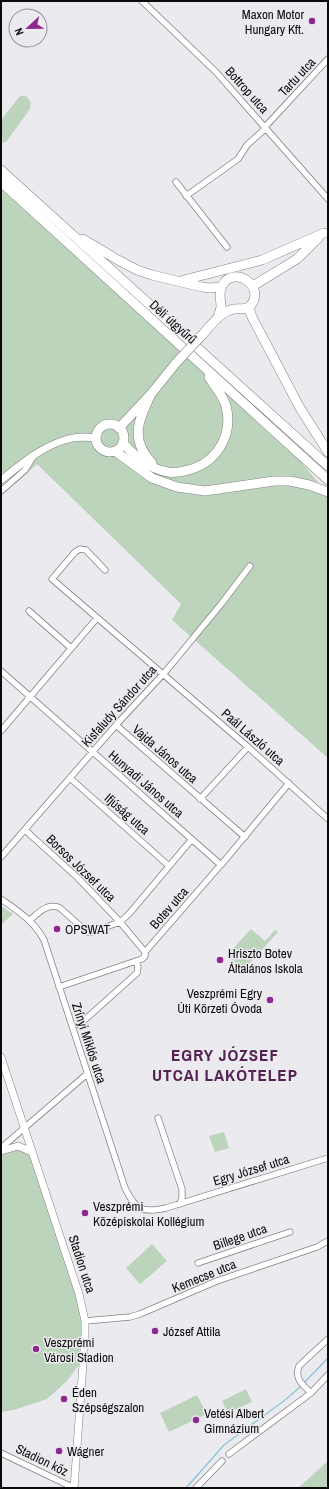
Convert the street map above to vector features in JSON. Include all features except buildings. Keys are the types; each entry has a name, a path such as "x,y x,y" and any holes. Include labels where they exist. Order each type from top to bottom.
{"main road":[{"name":"Déli útgyűrű","path":"1,170 328,466"},
{"name":"Déli útgyűrű","path":"1,182 328,480"},
{"path":"64,227 137,270 176,282 209,288 221,287"},
{"path":"176,282 262,260 326,230"},
{"path":"253,286 297,259 326,230"},
{"path":"119,428 151,394 176,363 218,319 234,309 240,310 248,308 254,300 253,286 250,281 236,277 226,281 221,287 219,294 221,306 218,319"},
{"path":"248,308 300,408 328,452"},
{"path":"123,442 140,459 151,467 169,473 196,468 218,452 227,432 228,425 226,405 219,391 197,361"},
{"path":"151,394 140,417 138,438 143,453 152,464 161,471"},
{"path":"112,424 119,428 123,434 122,446 115,451 107,452 98,445 96,438 98,430 104,425 112,424"},
{"path":"115,451 152,478 177,487 205,490 274,481 290,481 309,485 328,492"}],"street":[{"name":"Bottrop utca","path":"142,1 216,72 328,199"},
{"name":"Tartu utca","path":"186,196 238,159 247,145 328,59"},
{"path":"176,182 227,247"},
{"path":"1,480 34,456 65,439 80,437 96,438"},
{"path":"1,491 25,470 34,456"},
{"name":"Paál László utca","path":"105,570 86,550 80,549 75,552 52,579 248,747 328,819"},
{"name":"Kisfaludy Sándor utca","path":"1,857 116,725 163,674 222,604 250,566"},
{"path":"29,611 71,648"},
{"path":"1,731 97,618"},
{"name":"Hunyadi János utca","path":"1,671 192,839 220,867"},
{"name":"Vajda János utca","path":"116,725 244,837"},
{"name":"Vajda János utca","path":"200,799 248,747"},
{"name":"Ifjúság utca","path":"70,778 169,866"},
{"name":"Botev utca","path":"59,987 142,959 145,956 145,952 220,867 289,783"},
{"name":"Borsos József utca","path":"25,830 78,878 120,922 145,952"},
{"path":"30,920 46,908 54,906 60,908 87,932 92,932 120,922 192,839"},
{"name":"Zrínyi Miklós utca","path":"1,899 30,920 44,940 125,1188 130,1199 137,1206"},
{"name":"Botev utca","path":"79,1024 136,973 138,966 136,961"},
{"name":"Stadion utca","path":"1,1057 79,1294 85,1321 74,1488"},
{"path":"1,1150 88,1074"},
{"path":"158,1118 182,1189 180,1204"},
{"path":"1,1150 18,1146 32,1152"},
{"name":"Egry József utca","path":"137,1206 145,1211 180,1204 328,1158"},
{"name":"Billege utca","path":"198,1263 290,1232"},
{"name":"Kemecse utca","path":"85,1321 130,1317 140,1314 217,1281 317,1247 328,1241"},
{"path":"311,1393 298,1380 297,1372 300,1366 328,1338"},
{"path":"229,1454 311,1393 328,1375"},
{"name":"Stadion köz","path":"1,1453 74,1488"},
{"path":"196,1488 222,1462"}],"green space":[{"path":"20,96 26,96 31,102 30,109 6,142 1,143 1,120"},
{"path":"1,174 295,454 328,495 328,758 172,620 181,604 37,464 15,484 1,471"},
{"path":"1,906 13,914 1,925"},
{"path":"251,929 265,941 275,930 278,932 239,975 236,973 241,968 227,955"},
{"path":"224,1132 229,1148 215,1152 209,1136"},
{"path":"18,1146 32,1152 83,1307 83,1359 67,1381 47,1399 14,1410 1,1412 1,1151"},
{"path":"152,1244 167,1261 140,1284 126,1268"},
{"path":"246,1389 252,1402 228,1413 222,1401"},
{"path":"197,1395 207,1414 169,1432 160,1413"},
{"path":"328,1461 328,1488 298,1488"}],"waterway":[{"path":"186,1488 224,1445 285,1400 328,1358"}],"place":[{"name":"Maxon Motor Hungary Kft.","path":"312,21"},
{"name":"OPSWAT","path":"57,929"},
{"name":"Hriszto Botev Általános Iskola","path":"220,960"},
{"name":"Veszprémi Egry Úti Körzeti Óvoda","path":"270,1000"},
{"name":"Veszprémi Középiskolai Kollégium","path":"85,1213"},
{"name":"József Attila","path":"155,1331"},
{"name":"Veszprémi Városi Stadion","path":"36,1349"},
{"name":"Éden Szépségszalon","path":"64,1399"},
{"name":"Vetési Albert Gimnázium","path":"196,1420"},
{"name":"Wágner","path":"59,1451"}],"district":[{"name":"EGRY JÓZSEF UTCAI LAKÓTELEP","path":"225,1064"}]}
